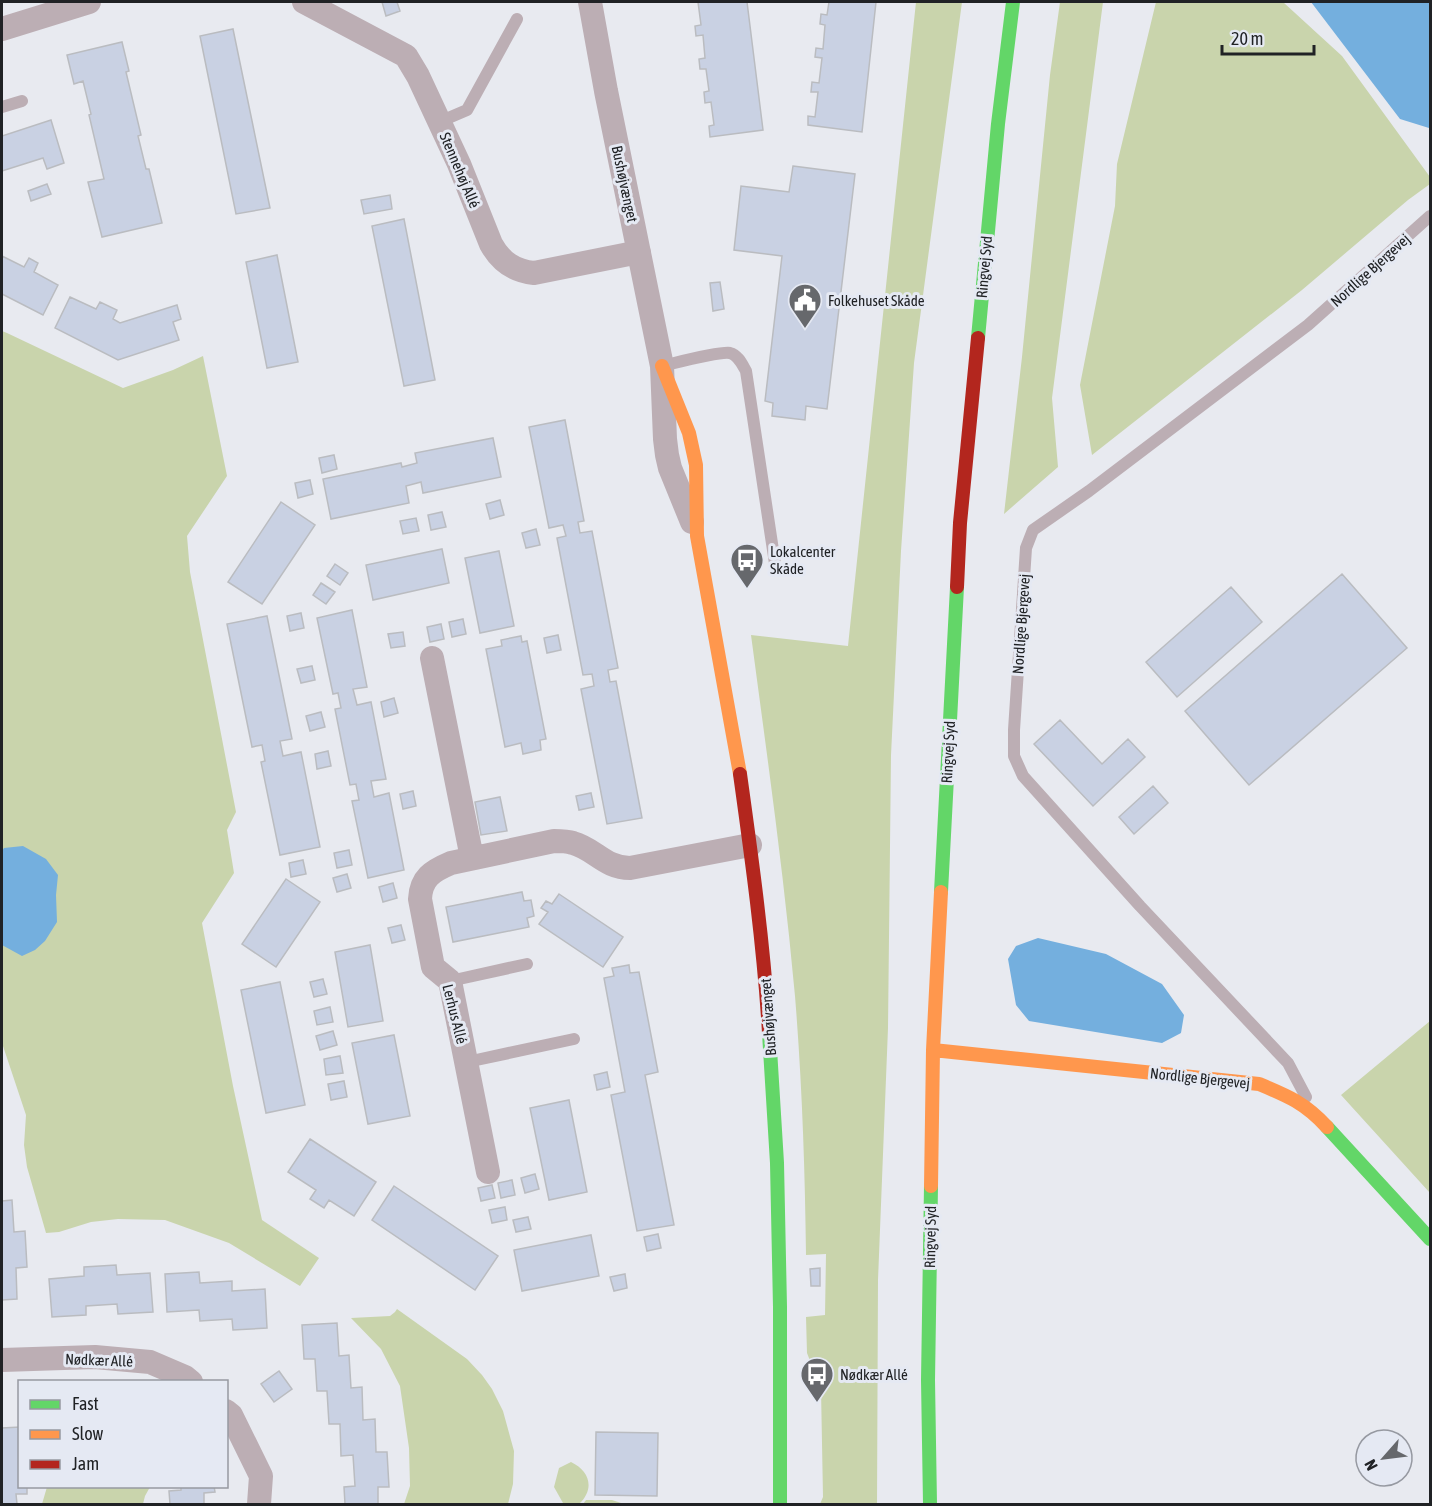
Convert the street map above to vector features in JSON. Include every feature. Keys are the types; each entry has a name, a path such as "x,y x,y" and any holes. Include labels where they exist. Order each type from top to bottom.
{"street":[{"path":"2,29 89,2"},
{"name":"Stennehøj Allé","path":"304,2 406,56 418,76 459,165 491,244 496,254 512,268 534,273 639,252"},
{"name":"Bushøjvænget","path":"590,2 662,366 667,455 697,536 735,741 750,845 767,994 777,1163 780,1504"},
{"name":"Ringvej Syd","path":"930,1504 928,1380 933,1050 960,523 996,136 1013,2"},
{"path":"432,658 472,858"},
{"name":"Lerhus Allé","path":"489,1172 450,981 433,967 420,899 420,889 427,878 438,868 451,863 554,842 573,843 620,868 750,845"},
{"name":"Nordlige Bjergevej","path":"933,1050 1259,1084 1291,1097 1316,1114 1431,1239"},
{"name":"Nødkær Allé","path":"2,1360 95,1357 150,1362 189,1380"},
{"path":"228,1413 261,1476 259,1504"}],"lane":[{"path":"439,122 467,110 517,19"},
{"path":"2,107 22,101"},
{"name":"Nordlige Bjergevej","path":"1316,1114 1288,1063 1140,906 1023,776 1014,756 1014,730 1026,548 1033,530 1074,502 1308,325 1431,216"},
{"path":"662,366 717,354 731,353 740,360 746,371 776,570"},
{"path":"450,981 527,964"},
{"path":"467,1062 574,1039"}],"green space":[{"path":"916,2 962,2 914,363 901,551 891,755 888,1028 878,1280 877,1504 820,1504 823,1497 821,1389 807,1353 806,1317 825,1315 826,1254 806,1255 803,1126 795,996 751,635 848,646"},
{"path":"1060,2 1103,2 1052,398 1058,467 1004,514 1050,75"},
{"path":"1156,2 1283,2 1342,56 1430,177 1430,184 1302,290 1092,455 1080,385 1115,206 1117,164"},
{"path":"2,331 123,388 173,370 203,356 227,476 187,536 190,572 236,812 227,830 234,873 202,923 233,1086 262,1220 319,1258 300,1286 229,1243 165,1220 118,1219 91,1222 59,1232 46,1233 27,1167 24,1145 26,1115 2,1043"},
{"path":"1430,1021 1430,1193 1341,1095"},
{"path":"397,1309 467,1359 492,1389 503,1411 514,1451 513,1484 508,1504 404,1504 410,1486 409,1448 400,1386 381,1349 351,1318 390,1316"},
{"path":"571,1462 583,1470 589,1486 579,1504 563,1503 554,1487 559,1468"},
{"path":"46,1488 149,1488 143,1504 42,1504"},
{"path":"586,1500 612,1500 624,1504 583,1504"}],"water":[{"path":"1311,2 1430,2 1429,128 1400,119"},
{"path":"23,846 46,859 58,875 57,922 45,941 35,950 22,956 2,945 2,851 4,848"},
{"path":"1038,938 1106,954 1162,984 1184,1015 1181,1033 1162,1043 1029,1021 1016,1005 1008,959 1016,946"}],"building":[{"path":"382,2 397,2 400,11 386,16"},
{"path":"698,2 747,2 763,130 710,137 709,126 714,125 711,102 705,103 704,92 709,91 706,69 700,69 699,59 705,58 703,35 696,36 695,26 701,25"},
{"path":"829,2 876,2 862,132 808,125 808,116 815,117 818,92 811,92 812,82 819,83 822,58 815,57 816,48 823,49 825,25 820,24 821,14 827,15"},
{"path":"233,29 270,208 236,214 200,36"},
{"path":"122,42 129,71 126,72 141,135 138,136 146,169 149,169 162,223 102,237 88,182 104,179 83,81 74,84 67,55"},
{"path":"51,120 64,163 47,169 43,158 2,171 2,136"},
{"name":"Folkehuset Skåde","path":"793,166 855,174 827,409 806,406 805,420 772,416 773,403 765,401 782,256 734,250 741,186 789,192"},
{"path":"47,184 51,194 31,201 28,191"},
{"path":"390,195 392,209 364,214 361,200"},
{"path":"404,219 435,380 404,386 372,226"},
{"path":"277,255 298,362 267,368 246,262"},
{"path":"2,256 24,267 29,258 38,263 34,272 58,285 43,315 2,294"},
{"path":"720,282 724,309 713,311 710,283"},
{"path":"70,297 96,309 100,302 117,310 113,319 120,323 177,305 181,319 173,322 179,340 118,360 55,328"},
{"path":"565,420 584,521 578,522 580,533 592,531 618,668 608,670 610,682 616,681 642,818 607,824 581,689 594,686 592,674 583,675 557,538 566,536 563,525 549,528 529,427"},
{"path":"493,438 501,477 423,493 421,482 406,486 409,503 331,519 323,479 401,463 402,467 417,463 415,453"},
{"path":"334,455 337,469 322,473 319,458"},
{"path":"310,480 313,494 298,498 295,483"},
{"path":"500,500 504,515 490,519 486,504"},
{"path":"281,502 315,525 262,604 228,582"},
{"path":"442,512 446,527 431,530 428,515"},
{"path":"416,518 419,531 403,534 400,521"},
{"path":"536,529 540,545 526,548 522,533"},
{"path":"442,549 449,583 373,600 366,565"},
{"path":"499,551 514,626 480,633 465,558"},
{"path":"335,564 348,573 340,585 327,576"},
{"path":"1342,574 1407,648 1249,785 1185,711"},
{"path":"321,583 335,592 326,604 313,595"},
{"path":"1231,587 1262,622 1177,697 1146,662"},
{"path":"352,610 367,687 353,689 357,705 371,702 386,779 371,781 374,797 389,793 404,870 368,878 352,801 359,800 356,784 350,785 335,709 341,708 338,693 333,694 317,618"},
{"path":"301,613 304,628 290,631 287,616"},
{"path":"267,616 292,739 280,741 283,756 301,752 320,847 280,855 261,762 265,761 262,745 252,747 227,624"},
{"path":"463,619 466,634 452,637 449,622"},
{"path":"441,624 444,639 430,642 427,627"},
{"path":"403,632 405,646 391,648 388,634"},
{"path":"558,635 561,650 547,653 544,638"},
{"path":"521,636 522,642 527,641 546,739 540,740 541,750 523,754 521,743 505,747 486,649 502,646 501,640"},
{"path":"312,666 315,680 301,683 297,669"},
{"path":"394,698 398,713 384,717 381,702"},
{"path":"321,712 325,727 310,731 306,716"},
{"path":"1060,720 1102,764 1128,739 1145,757 1093,806 1034,744"},
{"path":"328,751 331,766 317,769 315,754"},
{"path":"1153,786 1168,803 1134,834 1119,817"},
{"path":"413,791 416,806 403,809 400,794"},
{"path":"591,793 594,807 579,810 576,796"},
{"path":"500,797 507,831 481,835 475,802"},
{"path":"349,850 352,865 337,868 334,853"},
{"path":"303,860 306,874 291,877 289,863"},
{"path":"347,874 351,888 337,892 333,878"},
{"path":"286,879 320,902 276,967 242,944"},
{"path":"393,883 397,898 383,902 379,887"},
{"path":"522,892 524,901 531,900 534,916 527,918 529,927 453,942 446,907"},
{"path":"559,894 623,937 603,967 539,924 548,912 541,908 546,901 552,904"},
{"path":"401,925 405,940 392,943 388,928"},
{"path":"370,945 383,1021 348,1027 335,952"},
{"path":"629,965 630,973 639,972 658,1072 645,1075 674,1225 637,1231 611,1095 625,1092 604,978 614,976 612,968"},
{"path":"323,979 327,994 314,997 310,982"},
{"path":"280,982 305,1105 266,1113 241,990"},
{"path":"330,1007 333,1022 317,1025 314,1011"},
{"path":"333,1031 337,1045 320,1050 316,1036"},
{"path":"394,1035 410,1116 368,1124 352,1043"},
{"path":"340,1056 343,1073 326,1075 324,1059"},
{"path":"607,1072 610,1087 597,1090 594,1075"},
{"path":"344,1081 347,1097 331,1100 328,1084"},
{"path":"569,1100 587,1192 549,1200 530,1108"},
{"path":"310,1139 376,1182 354,1216 329,1200 324,1208 310,1199 316,1190 288,1172"},
{"path":"535,1174 539,1189 525,1193 521,1178"},
{"path":"512,1180 515,1195 501,1198 498,1183"},
{"path":"492,1185 495,1198 481,1201 478,1188"},
{"path":"394,1186 498,1256 475,1290 372,1220"},
{"path":"12,1200 14,1232 25,1231 27,1267 16,1268 17,1299 2,1300 2,1201"},
{"path":"505,1207 507,1220 492,1223 489,1210"},
{"path":"528,1217 531,1229 516,1232 513,1220"},
{"path":"658,1234 661,1248 647,1251 644,1237"},
{"path":"591,1235 599,1276 522,1291 514,1250"},
{"path":"116,1265 117,1275 150,1273 153,1312 118,1314 117,1304 86,1306 86,1315 52,1317 49,1279 84,1276 84,1267"},
{"path":"820,1268 820,1286 811,1286 810,1269"},
{"path":"199,1272 200,1283 232,1281 232,1291 265,1289 267,1328 233,1330 232,1319 200,1321 199,1310 167,1312 165,1274"},
{"path":"625,1274 627,1288 614,1291 610,1277"},
{"path":"337,1323 339,1356 349,1355 351,1388 362,1387 363,1420 375,1419 376,1452 387,1452 389,1487 378,1487 378,1504 345,1504 344,1487 355,1486 353,1455 341,1456 340,1424 329,1424 327,1391 317,1391 315,1359 304,1359 302,1325"},
{"path":"279,1371 292,1389 274,1402 261,1384"},
{"path":"18,1427 18,1488 27,1488 27,1494 16,1494 17,1504 2,1504 2,1428"},
{"path":"596,1432 658,1433 657,1496 595,1495"},
{"path":"181,1488 214,1488 215,1492 204,1493 204,1504 170,1504 169,1491 181,1490"}],"traffic: fast":[{"path":"978,338 998,124 1013,2"},
{"path":"941,892 957,587"},
{"path":"769,1033 777,1163 780,1504"},
{"path":"1327,1127 1430,1239"},
{"path":"930,1504 928,1380 931,1186"}],"traffic: slow":[{"path":"662,366 689,433 696,465 697,536 740,774"},
{"path":"931,1186 933,1050 941,892"},
{"path":"933,1050 1259,1084 1296,1101 1327,1127"}],"traffic: jam":[{"path":"957,587 960,523 978,338"},
{"path":"740,774 761,936 769,1033"}],"place":[{"name":"Folkehuset Skåde","path":"805,329"},
{"name":"Lokalcenter Skåde","path":"747,589"},
{"name":"Nødkær Allé","path":"817,1403"}]}
